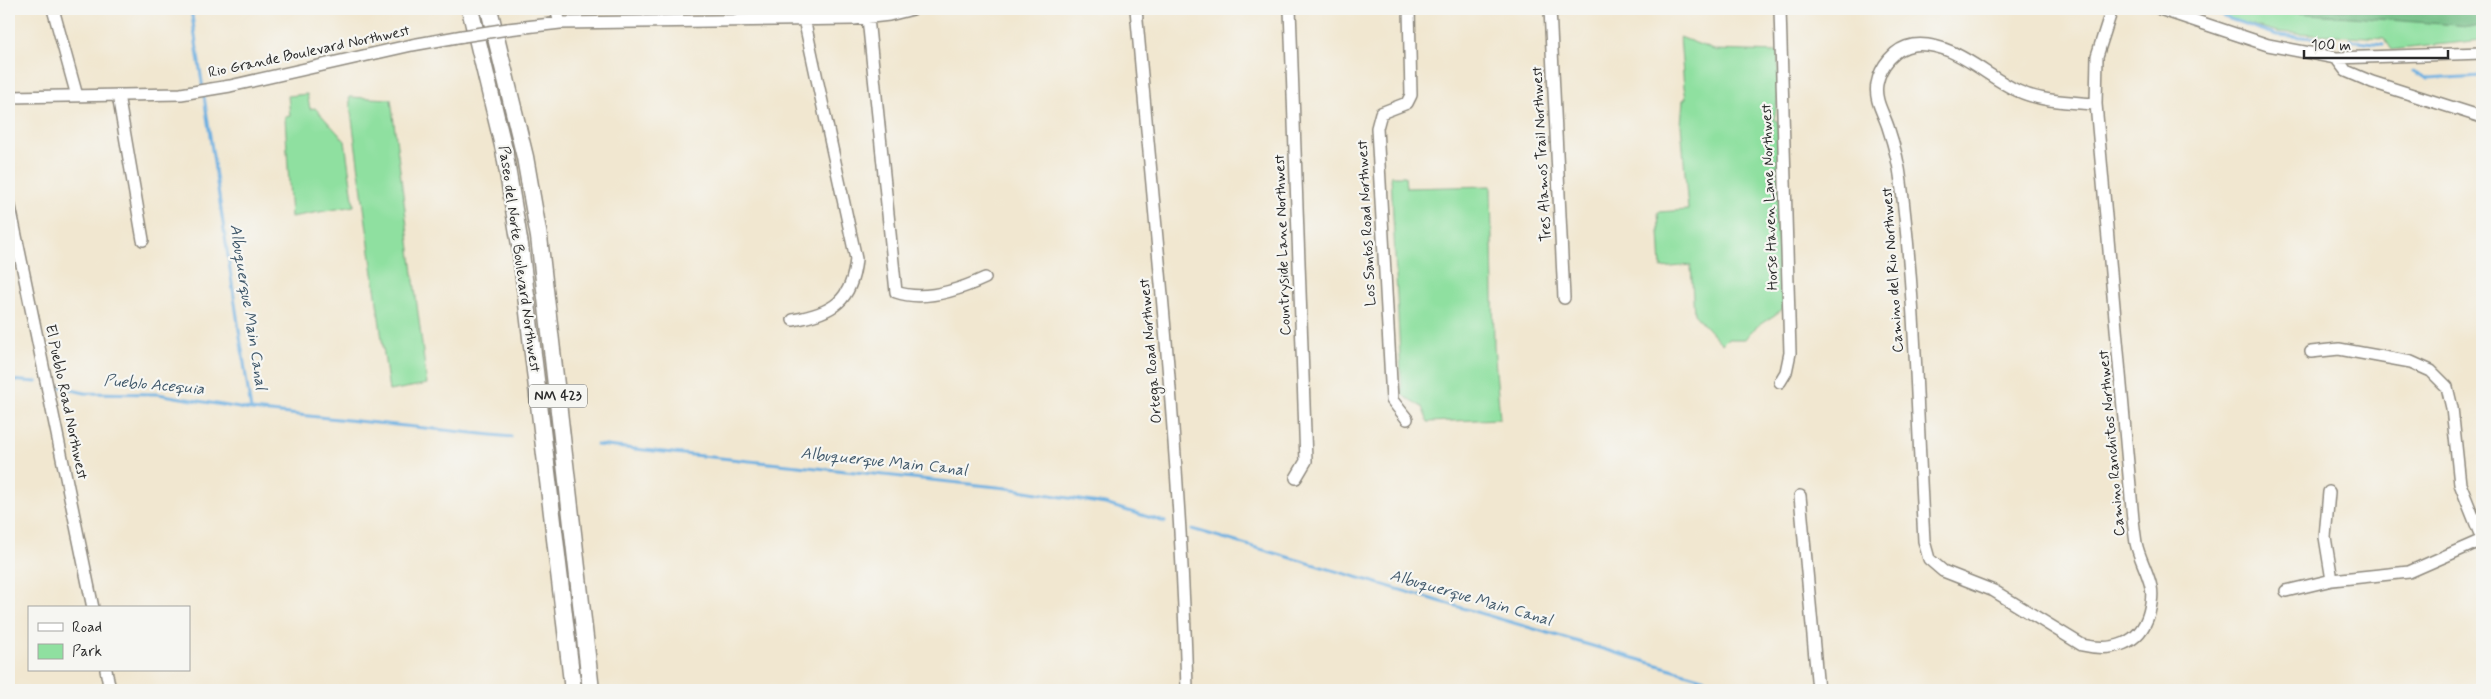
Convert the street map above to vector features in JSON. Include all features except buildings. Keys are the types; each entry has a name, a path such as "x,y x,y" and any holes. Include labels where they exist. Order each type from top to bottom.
{"highway":[{"name":"Paseo del Norte Boulevard Northwest","path":"470,9 504,150 520,245 573,690"},
{"name":"Paseo del Norte Boulevard Northwest","path":"490,9 525,157 539,237 591,690"}],"street":[{"path":"53,9 77,96"},
{"path":"556,9 560,23"},
{"name":"Rio Grande Boulevard Northwest","path":"9,97 181,94 508,28 676,14 804,20 820,14 868,18 913,9"},
{"name":"Ortega Road Northwest","path":"1136,9 1177,479 1185,596 1187,690"},
{"name":"Countryside Lane Northwest","path":"1290,9 1306,461 1296,478"},
{"name":"Los Santos Road Northwest","path":"1407,419 1392,400 1377,128 1382,113 1406,103 1411,95 1409,9"},
{"name":"Tres Alamos Trail Northwest","path":"1550,9 1564,298"},
{"name":"Horse Haven Lane Northwest","path":"1780,9 1790,353 1786,372 1780,382"},
{"name":"Camino Ranchitos Northwest","path":"1929,558 1943,571 1994,591 2082,646 2098,649 2115,648 2128,643 2147,621 2152,604 2151,587 2136,544 2133,520 2096,104 2097,56 2112,9"},
{"path":"2160,9 2268,45 2336,58 2482,53"},
{"path":"868,18 896,292 904,295 931,295 967,286 985,278"},
{"path":"793,320 816,316 840,300 854,280 856,259 804,20"},
{"name":"Camino del Rio Northwest","path":"1929,558 1924,542 1922,522 1909,242 1900,171 1888,126 1880,111 1876,86 1881,70 1894,53 1911,45 1931,45 1946,50 2018,91 2045,100 2096,104"},
{"path":"2336,58 2346,71 2372,82 2482,117"},
{"path":"118,95 143,240"},
{"name":"El Pueblo Road Northwest","path":"9,202 93,606"},
{"path":"2286,591 2332,580 2409,572 2482,539 2460,484 2452,408 2447,387 2431,371 2410,362 2339,349 2311,352"},
{"path":"2329,492 2325,537 2332,580"},
{"path":"1800,496 1818,690"},
{"path":"106,672 110,690"}],"green space":[{"path":"2195,9 2482,9 2482,40 2392,50 2384,38 2278,32"},
{"path":"2246,9 2482,9 2482,27"},
{"path":"1680,37 1714,50 1778,52 1779,94 1774,120 1778,121 1785,307 1754,329 1745,339 1727,339 1722,344 1694,314 1691,265 1661,268 1658,212 1688,210 1681,124 1683,100 1686,98"},
{"path":"307,94 310,109 315,108 345,141 354,206 291,217 285,117 290,116 288,96"},
{"path":"349,97 391,99 427,384 389,391"},
{"path":"1391,176 1405,176 1406,188 1491,186 1494,346 1500,419 1428,422 1422,407 1402,395"}],"waterway":[{"name":"Albuquerque Main Canal","path":"191,9 251,410"},
{"path":"2222,9 2224,17 2277,35 2328,39"},
{"path":"2350,40 2383,44"},
{"path":"2413,71 2428,79 2482,76"},
{"name":"Pueblo Acequia","path":"9,380 37,382"},
{"name":"Albuquerque Main Canal","path":"55,386 85,393 158,394 251,410 511,437"},
{"name":"Albuquerque Main Canal","path":"597,445 1007,488 1105,504 1165,522"},
{"name":"Albuquerque Main Canal","path":"1192,529 1743,690"}]}
